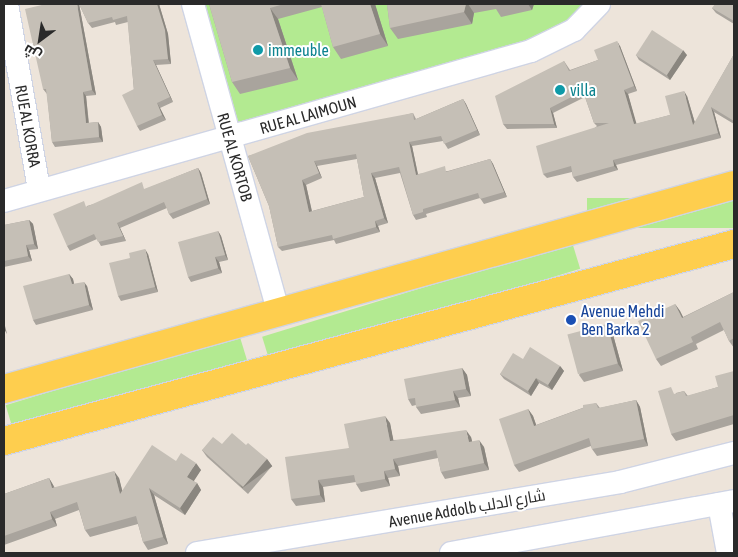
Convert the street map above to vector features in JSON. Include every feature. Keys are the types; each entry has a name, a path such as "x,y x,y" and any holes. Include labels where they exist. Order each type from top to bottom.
{"main road":[{"path":"4,389 734,185"},
{"path":"4,441 734,244"}],"street":[{"name":"RUE AL KORRA","path":"7,4 40,190"},
{"name":"RUE AL KORTOB","path":"193,4 278,311"},
{"name":"RUE AL LAIMOUN","path":"4,201 547,45 574,30 599,4"},
{"name":"Avenue Addolb شارع الدلب","path":"197,553 620,482 734,453"},
{"path":"451,553 500,549 727,503 728,553"}],"green space":[{"path":"203,4 590,4 574,30 237,128"},
{"path":"587,198 734,198 734,228 587,228"},
{"path":"572,242 580,269 270,364 262,337"},
{"path":"239,334 247,360 14,431 6,405"}],"building":[{"path":"46,4 77,4 92,90 83,92 86,123 98,122 99,137 52,142 46,89 43,89 25,9"},
{"path":"79,4 157,4 165,30 168,59 153,60 170,97 157,103 162,115 137,126 122,95 134,89 127,16 113,20 112,17 88,23"},
{"name":"immeuble","path":"209,4 284,4 270,8 290,68 232,82"},
{"name":"immeuble","path":"321,4 370,4 380,34 333,47"},
{"path":"387,4 466,4 464,12 390,28"},
{"path":"715,4 734,4 734,21 712,8"},
{"path":"652,30 683,50 667,75 636,55"},
{"path":"617,41 634,86 624,90 634,124 670,115 665,96 684,91 693,125 734,54 734,121 711,107 718,133 613,160 614,166 573,177 571,166 543,174 536,146 609,123 594,123 583,91 550,108 554,124 503,124 495,96 564,61 569,71 598,60 594,50"},
{"path":"463,99 477,130 444,144 441,136 409,142 416,175 445,166 446,172 490,159 504,192 480,199 478,193 423,209 423,212 413,215 399,167 371,173 384,218 375,221 376,227 333,239 332,235 278,247 269,206 248,156 307,133 413,113 414,120","holes":["356,154 364,197 309,212 302,180 319,173 314,161"]},
{"path":"198,168 207,199 169,214 164,202 117,223 123,236 98,242 94,234 67,246 53,214 84,201 86,207 142,182 144,189"},
{"path":"29,220 34,244 26,245 28,256 4,261 4,225"},
{"path":"218,231 225,255 215,257 218,268 188,277 178,242"},
{"path":"145,249 155,287 118,296 109,263 130,258 129,253"},
{"path":"69,274 72,284 84,282 89,305 33,320 23,286"},
{"path":"734,292 734,338 729,341 720,322 691,337 693,342 656,359 638,321 675,304 682,318"},
{"path":"607,324 618,364 578,374 567,335"},
{"path":"530,347 560,366 548,385 536,378 528,391 500,374 513,353 523,359"},
{"path":"462,368 466,389 453,391 455,400 416,407 415,398 408,399 404,379"},
{"path":"734,371 734,415 671,434 658,391 671,387 674,394 684,391 686,396 718,387 715,376"},
{"path":"636,400 644,439 592,449 589,438 514,465 499,419 528,409 534,426 583,408 583,405 596,403 598,408"},
{"path":"385,416 390,441 466,430 469,442 479,440 484,463 441,472 436,450 393,459 395,469 384,471 385,479 356,484 354,475 318,480 320,495 291,499 285,457 349,448 344,424"},
{"path":"232,433 246,445 248,443 267,459 243,487 202,450 213,437 222,444"},
{"path":"152,445 176,461 181,453 196,463 187,477 197,483 180,508 149,488 163,537 143,542 136,516 85,530 77,502 50,512 52,519 4,536 4,494 49,478 52,488 114,471 120,494"}],"place":[{"name":"immeuble","path":"258,50"},
{"name":"villa","path":"560,90"},
{"name":"Avenue Mehdi Ben Barka 2","path":"571,320"}]}
